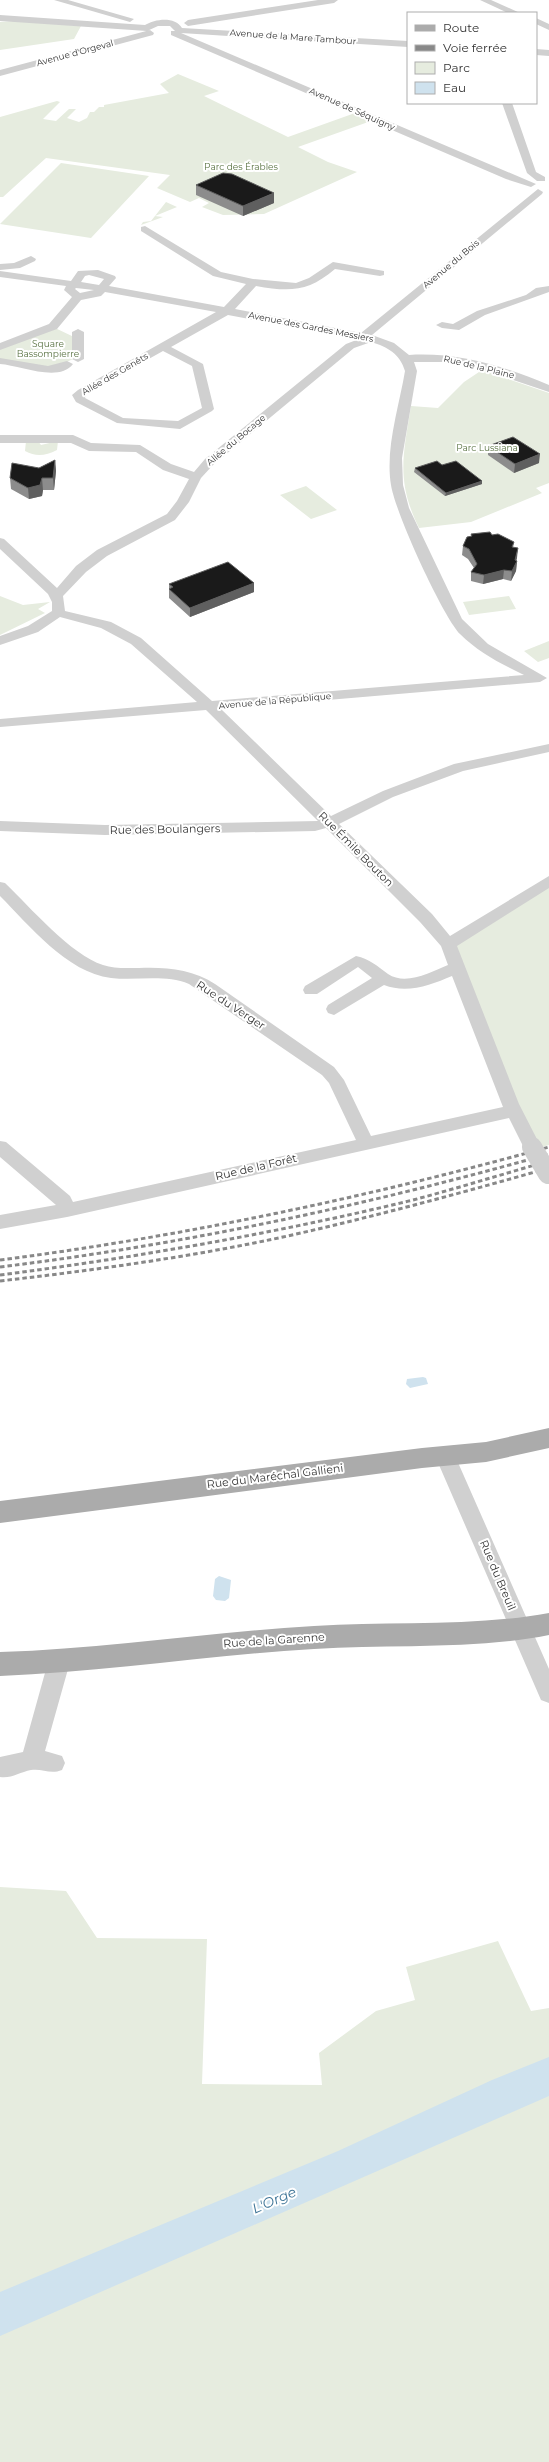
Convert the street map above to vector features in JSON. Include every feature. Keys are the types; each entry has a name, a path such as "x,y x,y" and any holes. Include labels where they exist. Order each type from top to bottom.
{"main road":[{"name":"Rue du Maréchal Gallieni","path":"0,1512 407,1460 446,1458 529,1444 549,1438"},
{"name":"Rue de la Garenne","path":"0,1664 59,1662 253,1641 362,1634 520,1629 549,1624"}],"street":[{"path":"58,0 162,30 334,0"},
{"path":"78,5 100,0"},
{"path":"484,0 514,12"},
{"name":"Avenue de la Mare Tambour","path":"0,18 162,30 407,44"},
{"path":"537,21 549,27"},
{"name":"Avenue d'Orgeval","path":"0,73 162,30"},
{"name":"Avenue de Séquigny","path":"162,30 539,190"},
{"path":"537,52 549,53"},
{"path":"507,104 532,173 545,178"},
{"name":"Avenue du Bois","path":"367,337 539,190 545,178"},
{"path":"145,229 217,274 253,282 294,288 319,276 333,265 380,273"},
{"path":"0,267 16,266 31,259"},
{"name":"Avenue des Gardes Messiers","path":"0,274 101,288 367,337 392,346 407,359"},
{"name":"Allée des Genêts","path":"163,347 197,364 208,409 180,425 121,421 80,400 78,395 82,392 227,311 253,282"},
{"path":"72,284 69,290 78,297"},
{"path":"0,347 43,329 53,327 78,297 97,294 101,288"},
{"path":"442,326 455,328 481,313 530,297 540,290 549,289"},
{"path":"78,332 78,359"},
{"name":"Allée du Bocage","path":"57,595 81,569 102,553 171,517 183,502 196,477 218,454 350,346 367,337"},
{"name":"Rue de la Plaine","path":"407,359 431,356 448,358 517,376 549,389"},
{"path":"407,359 411,371 396,474 403,508 456,620 464,631 490,652 544,678"},
{"path":"0,361 32,369 55,370 67,364"},
{"path":"0,439 73,439 89,447 128,447 140,449 167,467 196,477"},
{"path":"0,542 57,595 59,605 58,613 33,629 0,641"},
{"name":"Rue Émile Bouton","path":"58,613 106,625 129,636 210,706 426,918 448,944 513,1111 548,1175"},
{"name":"Avenue de la République","path":"0,723 544,678"},
{"name":"Rue des Boulangers","path":"0,826 105,830 301,828 329,822 388,794 459,767 549,748"},
{"path":"448,944 549,882"},
{"name":"Rue du Verger","path":"0,888 80,960 97,969 112,973 169,974 190,978 210,988 328,1071 336,1080 366,1143"},
{"path":"311,990 356,961 364,962 383,978 401,984 411,983 458,967"},
{"path":"334,1009 383,978"},
{"name":"Rue de la Forêt","path":"0,1222 67,1210 513,1111"},
{"path":"0,1147 64,1201 67,1210"},
{"name":"Rue du Breuil","path":"446,1458 549,1693"},
{"path":"32,1759 59,1662"},
{"path":"2,1767 16,1765 32,1759 54,1763"}],"green space":[{"path":"14,21 81,26 74,39 0,50 0,22"},
{"name":"Parc des Érables","path":"178,74 219,91 204,96 288,137 355,113 371,121 298,147 328,162 357,172 264,214 223,215 202,207 209,203 199,198 190,202 157,188 170,175 46,158 3,197 0,197 0,117 57,101 60,102 43,119 56,121 69,109 76,109 67,118 79,122 87,118 90,112 94,112 99,107 104,107 104,105 169,93 160,84"},
{"path":"61,163 149,176 91,238 0,224"},
{"path":"166,202 177,207 155,216 163,217 141,225 143,222 151,221"},
{"name":"Square Bassompierre","path":"53,327 74,337 75,358 52,369 0,361 0,347"},
{"name":"Parc Lussiana","path":"482,370 549,393 549,483 536,488 542,493 471,522 419,528 407,496 403,468 411,406 438,408 464,382"},
{"path":"26,441 38,441 41,445 58,441 57,450 45,455 33,454 25,451"},
{"path":"306,486 337,510 311,519 280,495"},
{"path":"0,596 23,605 50,602 38,609 45,613 0,635"},
{"path":"509,596 516,609 469,615 463,602"},
{"path":"549,641 549,658 538,662 524,651"},
{"path":"549,882 549,1145 536,1149 448,944"},
{"path":"0,1887 66,1891 97,1938 207,1939 202,2084 322,2085 319,2053 376,2011 415,2000 406,1967 498,1941 531,2011 549,2008 549,2462 0,2462"}],"water":[{"path":"426,1378 428,1384 410,1388 406,1384 407,1379"},
{"path":"219,1576 231,1580 229,1598 225,1601 216,1600 213,1596 215,1579"},
{"name":"L'Orge","path":"549,2057 549,2096 0,2336 0,2292 338,2151 492,2080"}],"building":[{"path":"223,173 232,174 274,193 243,206 196,185"},
{"path":"513,437 540,454 515,464 488,446"},
{"path":"55,460 53,478 42,478 40,485 28,488 10,478 12,463 39,468"},
{"path":"437,461 442,465 456,461 482,481 446,493 415,468"},
{"path":"490,532 492,535 498,534 514,542 512,547 518,548 515,560 517,561 512,571 504,570 484,575 471,572 477,564 469,549 463,546 467,537 472,536 471,534"},
{"path":"228,562 254,583 190,608 169,589 173,587 169,584"}],"railway":[{"path":"0,1260 208,1227 345,1198 549,1147"},
{"path":"0,1267 139,1247 277,1221 413,1190 549,1154"},
{"path":"0,1275 156,1252 311,1223 413,1200 549,1161"},
{"path":"0,1281 213,1251 283,1237 483,1187 549,1168"}]}
